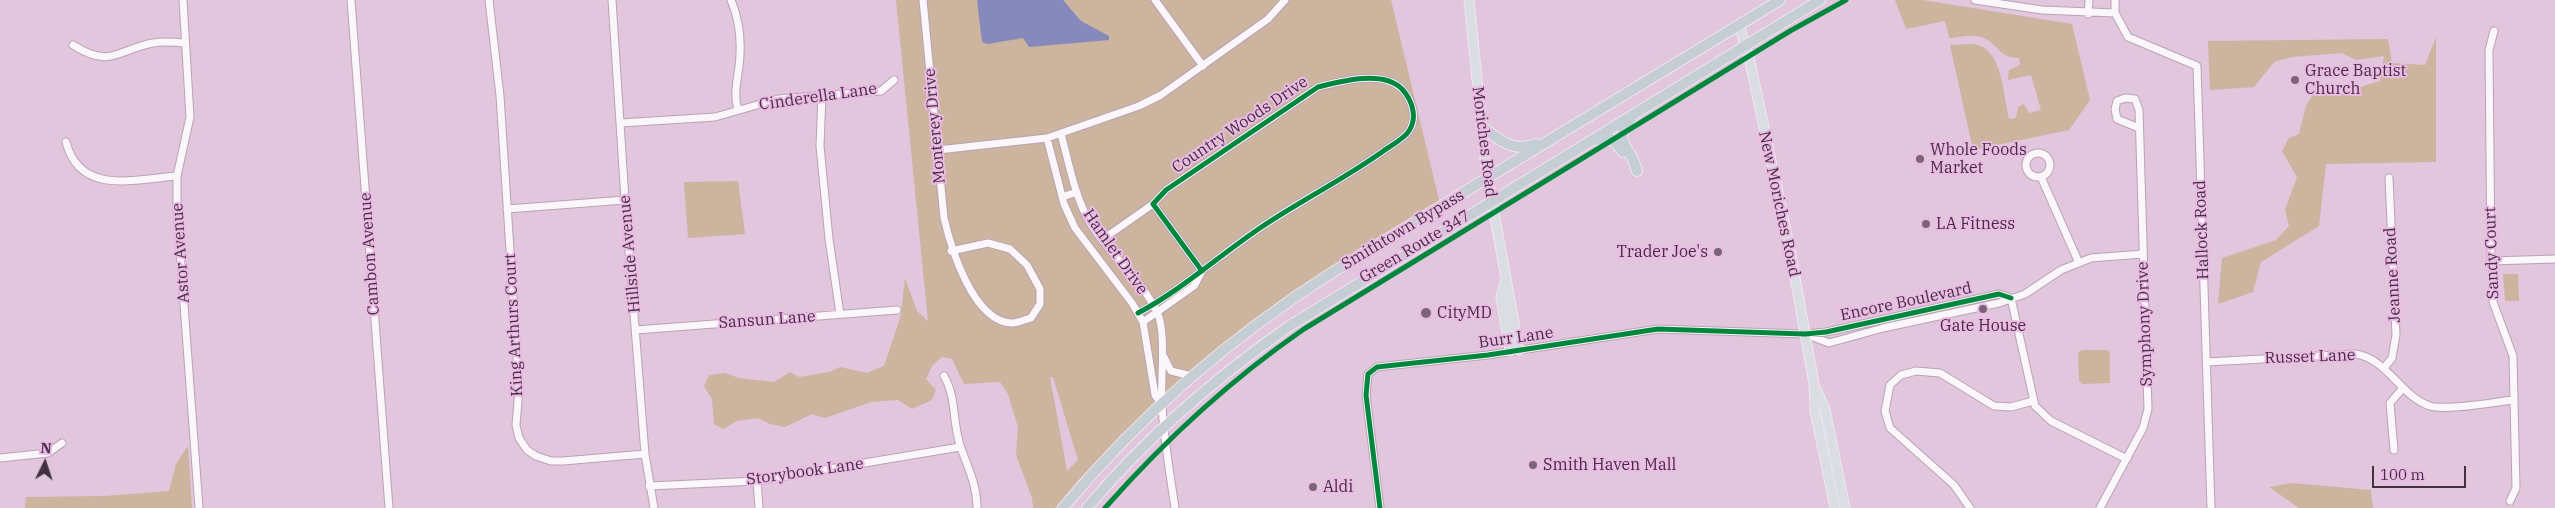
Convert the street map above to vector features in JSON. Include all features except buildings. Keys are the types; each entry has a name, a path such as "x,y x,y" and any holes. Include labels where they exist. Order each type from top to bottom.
{"highway":[{"name":"Smithtown Bypass","path":"1063,508 1116,448 1161,404 1241,336 1298,295 1780,0"},
{"name":"Smithtown Bypass","path":"1087,508 1164,426 1238,364 1288,327 1820,0"},
{"path":"1590,140 1609,138 1614,140 1637,171 1634,160 1621,134 1638,111"},
{"path":"1481,126 1505,144 1517,148 1528,147 1558,135"}],"main road":[{"name":"Moriches Road","path":"1469,0 1481,126 1505,283 1510,294 1514,351"},
{"name":"New Moriches Road","path":"1739,25 1746,46 1790,249 1814,384 1814,411 1835,508"},
{"name":"New Moriches Road","path":"1814,384 1825,409 1845,508"}],"street":[{"name":"Astor Avenue","path":"183,0 190,117 177,176 177,210 199,508"},
{"name":"Cambon Avenue","path":"351,0 390,508"},
{"name":"King Arthurs Court","path":"489,0 498,77 519,389 516,425 520,438 527,450 551,461 645,454"},
{"name":"Hillside Avenue","path":"612,0 621,123 624,200 645,454 654,508"},
{"path":"731,0 737,14 740,45 735,83 738,110"},
{"name":"Monterey Drive","path":"923,0 944,218 951,251 969,286 983,307 995,317 1012,323 1031,318 1040,304 1040,289 1027,265 1010,250 988,243 951,251"},
{"path":"1155,0 1203,66"},
{"path":"938,150 1046,138 1162,95 1268,19 1285,0"},
{"path":"1975,0 2042,10 2088,14 2115,13"},
{"path":"2088,14 2089,0"},
{"name":"Hallock Road","path":"2115,0 2115,13 2128,36 2197,66 2211,508"},
{"name":"Sandy Court","path":"2494,31 2489,50 2491,261 2493,302 2513,356 2516,488 2510,501"},
{"path":"73,45 89,55 99,58 111,57 153,43 185,43"},
{"name":"Country Woods Drive","path":"1103,239 1153,204 1166,190 1318,86 1343,81 1387,79 1397,84 1407,96 1412,106 1414,117 1409,131 1403,136 1347,176 1263,226 1202,271 1153,305 1138,313"},
{"name":"Cinderella Lane","path":"621,123 715,117 778,100 881,91 894,80"},
{"path":"822,95 820,146 829,239 840,314"},
{"name":"Symphony Drive","path":"2100,508 2143,428 2148,409 2139,110 2135,99 2125,98 2117,101 2115,109 2117,119 2139,128"},
{"name":"Hamlet Drive","path":"1061,134 1077,192 1089,221 1127,267 1158,314 1163,354 1164,389 1161,404"},
{"name":"Hamlet Drive","path":"1046,138 1062,197 1075,228 1143,322 1154,395 1161,404"},
{"path":"66,142 70,157 76,166 83,174 96,179 177,176"},
{"path":"2041,177 2079,263"},
{"name":"Jeanne Road","path":"2384,368 2392,358 2396,335 2388,178"},
{"name":"Hamlet Drive","path":"1062,197 1077,192"},
{"path":"507,208 624,200"},
{"path":"1153,204 1202,271"},
{"name":"Encore Boulevard","path":"1805,334 1829,343 1883,328 1999,303 2024,294 2060,270 2090,258 2142,254"},
{"path":"2491,261 2555,259"},
{"name":"Country Woods Drive","path":"1143,322 1158,314 1194,286 1202,271"},
{"name":"Encore Boulevard","path":"1805,334 1826,332 1999,294 2011,298"},
{"path":"2011,298 2035,406 2051,422 2127,460"},
{"name":"Sansun Lane","path":"636,330 898,310"},
{"name":"Burr Lane","path":"1380,508 1366,395 1368,374 1377,366 1514,351 1658,329 1805,334"},
{"path":"1163,354 1172,371 1192,376"},
{"name":"Russet Lane","path":"2207,362 2355,354 2367,356 2384,368 2404,388 2423,403 2436,407 2514,400"},
{"path":"1970,508 1954,485 1890,428 1885,411 1890,385 1901,375 1924,372 1940,374 1994,406 2011,407 2033,400"},
{"path":"944,376 951,389 960,447 974,481 977,508"},
{"path":"2394,450 2390,403 2404,388"},
{"path":"1161,404 1175,508"},
{"path":"0,458 48,453 62,443"},
{"name":"Storybook Lane","path":"649,486 757,480 960,447"},
{"path":"757,480 759,508"}],"shaded area":[{"path":"896,0 1391,0 1440,204 1226,345 1083,478 1082,476 1055,508 1033,508 1032,498 1016,455 1018,427 1008,394 1000,382 964,384 952,359 942,357 932,366 926,379 936,390 932,400 912,409 898,400 871,402 825,418 812,414 785,427 770,424 758,418 737,421 723,429 714,424 712,399 704,386 709,375 725,373 739,378 774,382 790,372 799,377 829,372 840,367 867,373 884,366 901,315 905,278 917,311 928,321","holes":["1050,377 1053,377 1078,460 1067,471"]},
{"path":"1895,0 1923,0 2072,24 2090,100 2069,130 1973,150 1950,45 1978,45 1986,49 1992,56 2001,76 2009,119 2016,118 2018,107 2024,104 2029,113 2041,110 2031,75 2008,80 2009,70 2020,65 2019,58 2007,56 1981,37 1949,38 1945,21 1906,29"},
{"path":"2436,37 2436,162 2326,164 2319,226 2261,262 2253,292 2218,304 2222,258 2276,240 2289,226 2285,210 2297,177 2282,151 2289,138 2299,134 2306,106 2315,91 2341,93 2380,81 2384,56 2356,60 2342,53 2292,57 2274,62 2254,87 2210,90 2208,41 2388,39 2392,63 2425,65"},
{"path":"738,181 745,234 688,238 684,182"},
{"path":"2503,274 2518,274 2519,301 2505,301"},
{"path":"2082,350 2107,350 2110,352 2110,383 2082,384 2079,381 2078,353"},
{"path":"188,446 192,508 25,508 26,497 104,496 169,491 176,464"},
{"path":"2292,483 2371,490 2373,508 2299,508 2269,487"}],"water":[{"path":"977,0 1063,0 1081,21 1109,36 1109,40 1029,47 1023,38 988,44 982,42"}],"cycle path":[{"name":"Green Route 347","path":"1105,508 1199,412 1250,369 1304,329 1790,31 1846,0"},
{"path":"1138,313 1171,293 1186,282 1202,271 1217,260 1247,237 1263,226 1353,171 1404,137 1412,126 1413,109 1409,98 1402,89 1394,83 1373,78 1350,80 1318,87 1166,190 1153,204 1202,271"},
{"path":"1380,508 1366,395 1368,374 1377,367 1488,355 1658,329 1805,334 1826,332 1999,294 2011,298"}],"place":[{"name":"Grace Baptist Church","path":"2295,80"},
{"name":"Whole Foods Market","path":"1920,159"},
{"name":"LA Fitness","path":"1926,224"},
{"name":"Trader Joe's","path":"1718,252"},
{"name":"Gate House","path":"1983,309"},
{"name":"CityMD","path":"1426,313"},
{"name":"Smith Haven Mall","path":"1533,465"},
{"name":"Aldi","path":"1313,487"}]}
